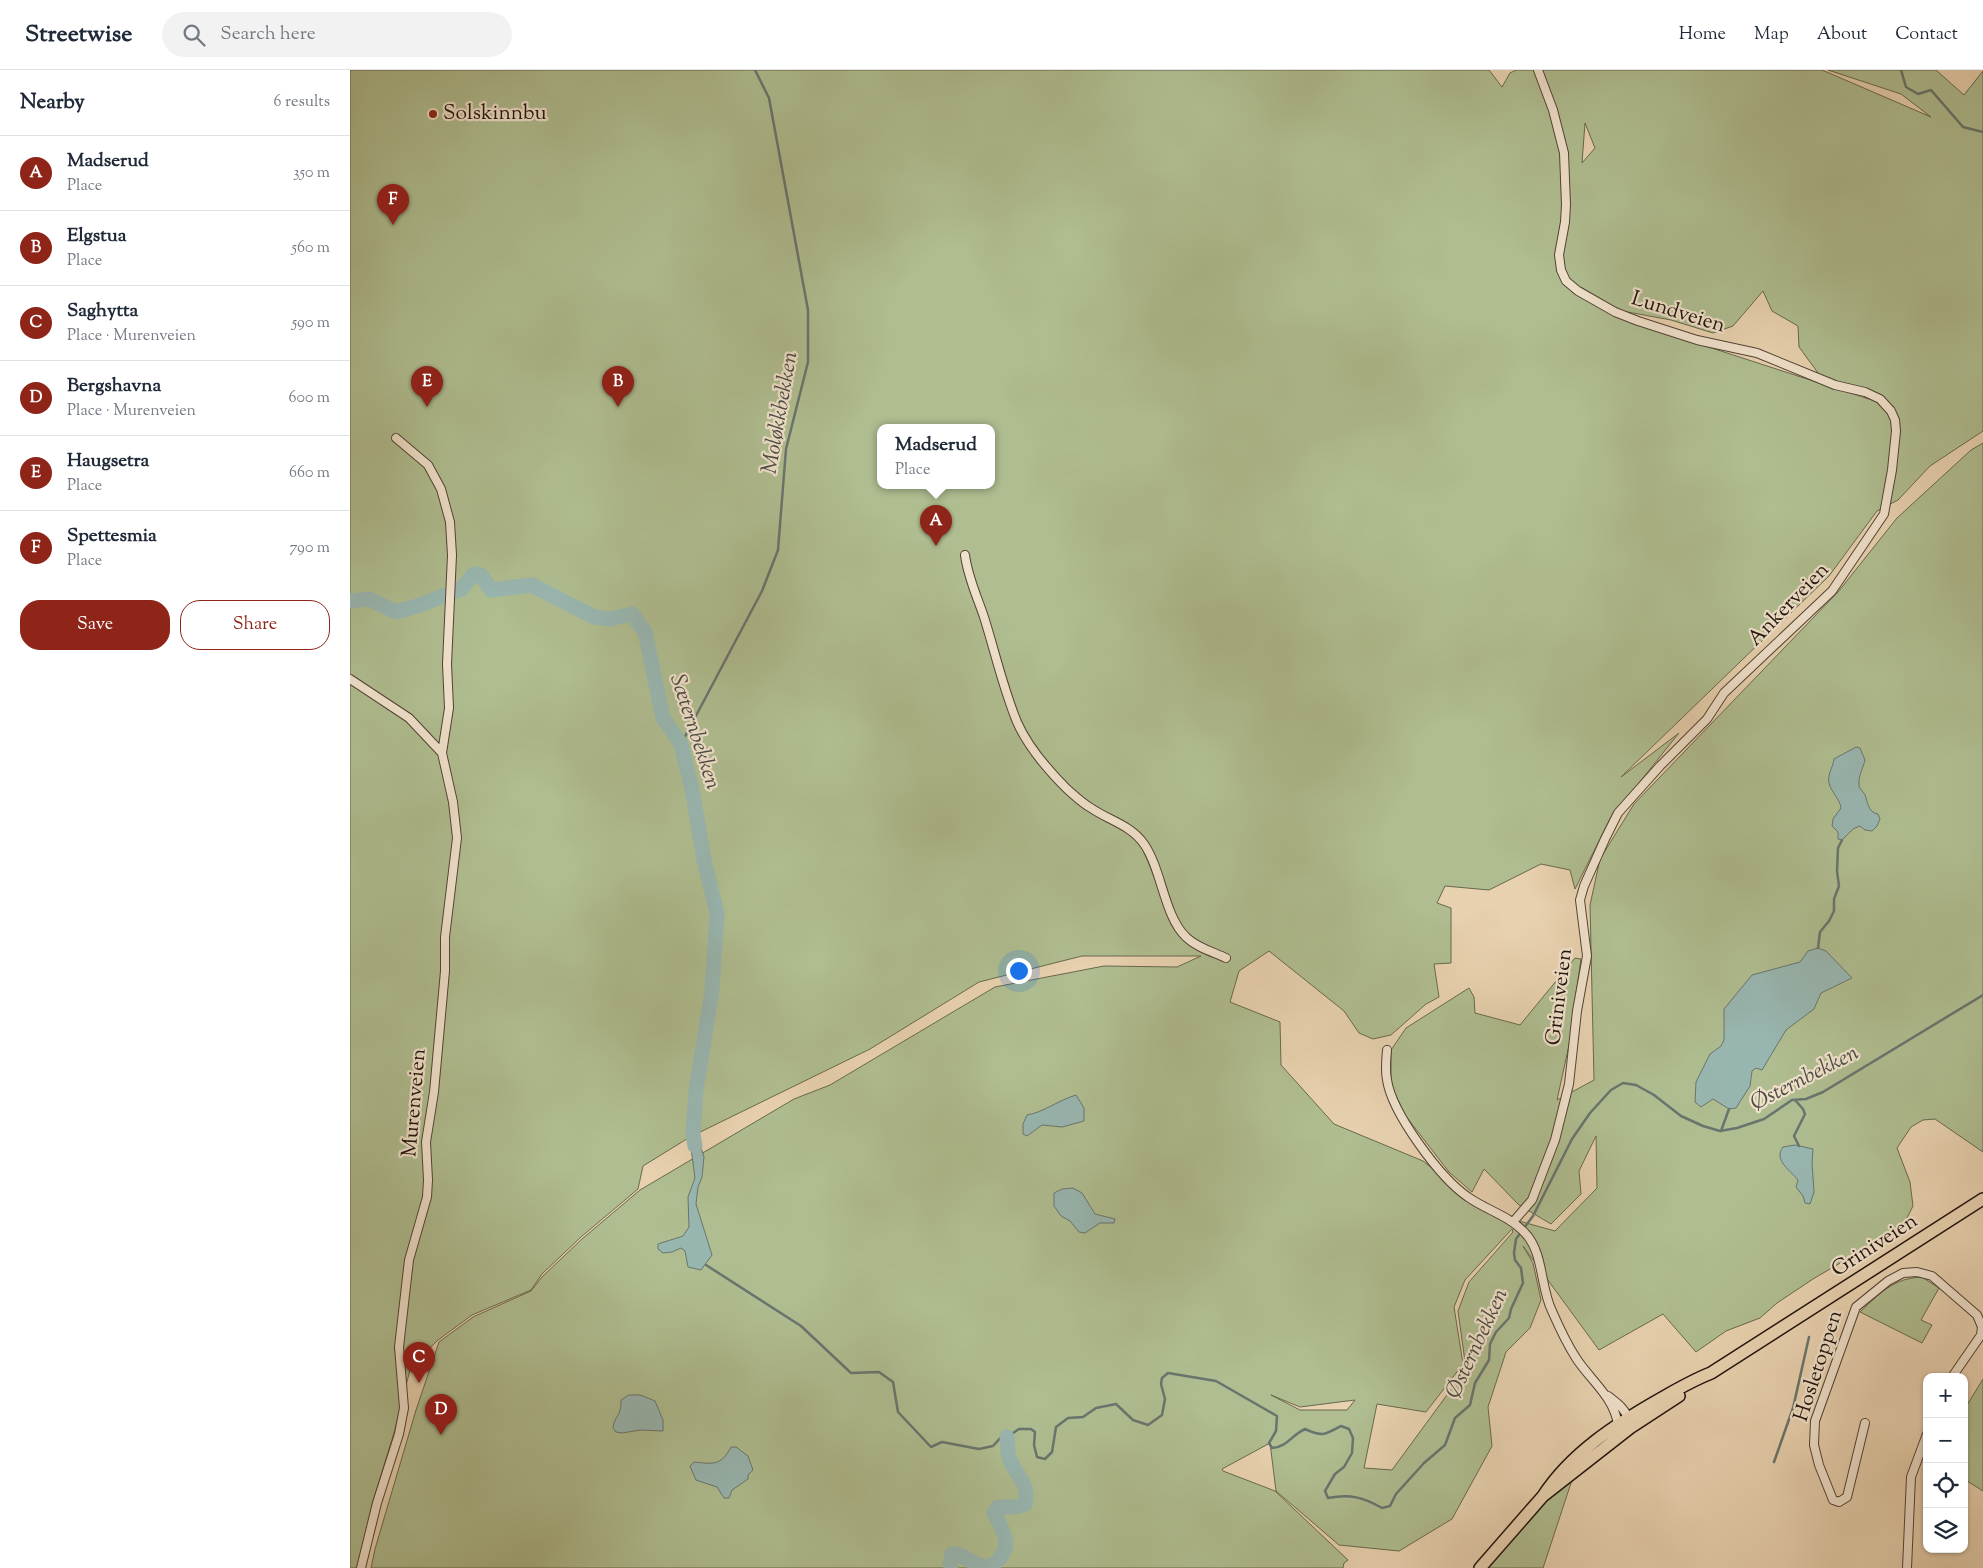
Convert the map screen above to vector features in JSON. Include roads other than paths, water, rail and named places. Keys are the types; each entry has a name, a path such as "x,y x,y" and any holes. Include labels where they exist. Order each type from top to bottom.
{"main road":[{"name":"Griniveien","path":"1480,1568 1543,1496 1625,1423 1697,1378 1711,1373 1983,1199"}],"street":[{"name":"Lundveien","path":"1538,70 1554,110 1564,153 1566,205 1559,255 1561,270 1566,281 1578,291 1615,312 1638,321 1697,340 1757,353 1836,385 1865,392 1880,399 1891,411 1895,420 1896,431 1886,509"},
{"path":"396,438 428,465 440,489 450,522 452,568 447,656 449,708 442,753"},
{"name":"Ankerveien","path":"1724,692 1832,591 1886,509"},
{"path":"965,555 970,583 984,616 996,661 1017,722 1032,748 1068,790 1089,808 1128,828 1143,842 1154,862 1175,921 1186,937 1202,948 1226,958"},
{"name":"Murenveien","path":"350,679 409,718 432,740 442,753 453,802 457,838 445,937 434,1092 426,1142 428,1180 426,1197 406,1275 399,1347 404,1408 400,1434 377,1503 361,1568"},
{"name":"Griniveien","path":"1516,1225 1532,1200 1555,1140 1569,1084 1577,1011 1587,962 1580,900 1584,886 1618,813 1706,718 1724,692"},
{"path":"1386,1050 1387,1082 1403,1120 1425,1152 1467,1197 1516,1225 1526,1233 1534,1244 1551,1309 1577,1359 1606,1395 1617,1415 1625,1423"},
{"name":"Hosletoppen","path":"1865,1424 1847,1497 1839,1502 1833,1500 1819,1466 1814,1445 1815,1421 1856,1307 1888,1280 1909,1272 1927,1274 1932,1276 1978,1315 1982,1327 1981,1335 1955,1373"},
{"path":"1606,1395 1620,1405 1625,1423"},
{"path":"1907,1568 1911,1477 1923,1445"}],"water":[{"path":"1856,747 1860,748 1865,760 1859,778 1860,787 1870,809 1878,814 1880,819 1872,831 1865,830 1860,826 1853,829 1842,840 1838,839 1838,832 1832,826 1833,819 1841,808 1830,786 1829,777 1834,759"},
{"path":"1818,948 1826,951 1852,978 1821,993 1814,1009 1786,1030 1762,1070 1756,1068 1752,1071 1750,1086 1736,1108 1729,1109 1713,1099 1701,1107 1695,1102 1696,1082 1710,1054 1721,1046 1724,1040 1724,1009 1752,975 1800,962 1808,951"},
{"path":"1076,1095 1084,1108 1084,1121 1062,1127 1042,1125 1027,1136 1023,1134 1023,1124 1027,1115 1039,1112"},
{"path":"700,1144 704,1157 696,1204 712,1255 701,1270 688,1267 685,1251 681,1248 663,1253 658,1249 658,1244 683,1236 689,1227 688,1197 695,1178 691,1148"},
{"path":"1795,1145 1813,1149 1814,1192 1810,1204 1805,1203 1803,1196 1796,1187 1798,1180 1781,1161 1780,1152 1783,1147"},
{"path":"1073,1188 1082,1193 1095,1214 1115,1219 1114,1223 1100,1223 1085,1233 1079,1232 1070,1221 1061,1216 1054,1206 1054,1193 1062,1189"},
{"path":"629,1395 640,1395 655,1401 663,1420 663,1431 616,1432 613,1428 619,1413 621,1400"},
{"path":"731,1447 736,1447 748,1456 753,1470 748,1475 748,1479 732,1490 729,1498 724,1498 717,1487 696,1480 690,1466 694,1462 711,1463 720,1461"}],"waterway":[{"name":"Moløkkbekken","path":"681,744 762,591 778,550 786,449 808,362 808,310 769,98 755,70"},
{"path":"1901,70 1906,87 1918,94 1931,90 1963,127 1983,132"},
{"name":"Sæternbekken","path":"350,601 369,599 396,612 461,589 474,574 481,575 491,590 532,585 594,617 610,619 632,614 645,632 663,718 681,744 692,789 704,860 717,914 712,991 696,1090 693,1134 695,1146"},
{"path":"1818,948 1820,932 1834,911 1834,899 1839,886 1837,871 1838,848 1842,840"},
{"name":"Østernbekken","path":"706,1265 801,1326 851,1373 879,1372 893,1382 898,1412 931,1447 942,1442 979,1449 993,1446 1003,1435 1007,1437 1019,1429 1031,1429 1035,1432 1034,1445 1037,1457 1045,1459 1052,1452 1056,1427 1068,1418 1083,1417 1096,1408 1116,1404 1133,1420 1148,1425 1162,1415 1165,1399 1161,1384 1162,1378 1168,1373 1216,1381 1277,1416 1276,1431 1269,1443 1272,1448 1286,1443 1305,1429 1320,1434 1327,1433 1341,1426 1349,1429 1353,1438 1352,1453 1344,1467 1335,1474 1325,1491 1328,1498 1356,1497 1382,1508 1390,1506 1396,1494 1424,1463 1445,1445 1455,1418 1470,1405 1475,1383 1489,1360 1490,1344 1496,1332 1509,1318 1523,1283 1521,1268 1515,1260 1516,1239 1533,1216 1572,1139 1590,1113 1611,1090 1623,1083 1636,1085 1654,1095 1681,1116 1703,1126 1720,1131 1737,1128 1764,1119 1792,1100 1806,1099 1823,1092 1983,995"},
{"path":"1795,1100 1805,1114 1794,1136 1799,1146"},
{"path":"1721,1131 1729,1109"},
{"path":"1774,1462 1793,1408 1809,1337"},
{"path":"951,1568 952,1554 960,1555 980,1565 988,1566 995,1562 1002,1555 1006,1543 1003,1531 994,1513 998,1507 1015,1507 1025,1504 1024,1484 1009,1457 1007,1437"}],"place":[{"name":"Solskinnbu","path":"433,114"},
{"name":"Spettesmia","path":"393,225"},
{"name":"Haugsetra","path":"427,407"},
{"name":"Elgstua","path":"618,407"},
{"name":"Madserud","path":"936,546"},
{"name":"Saghytta","path":"419,1383"},
{"name":"Bergshavna","path":"441,1435"}]}
